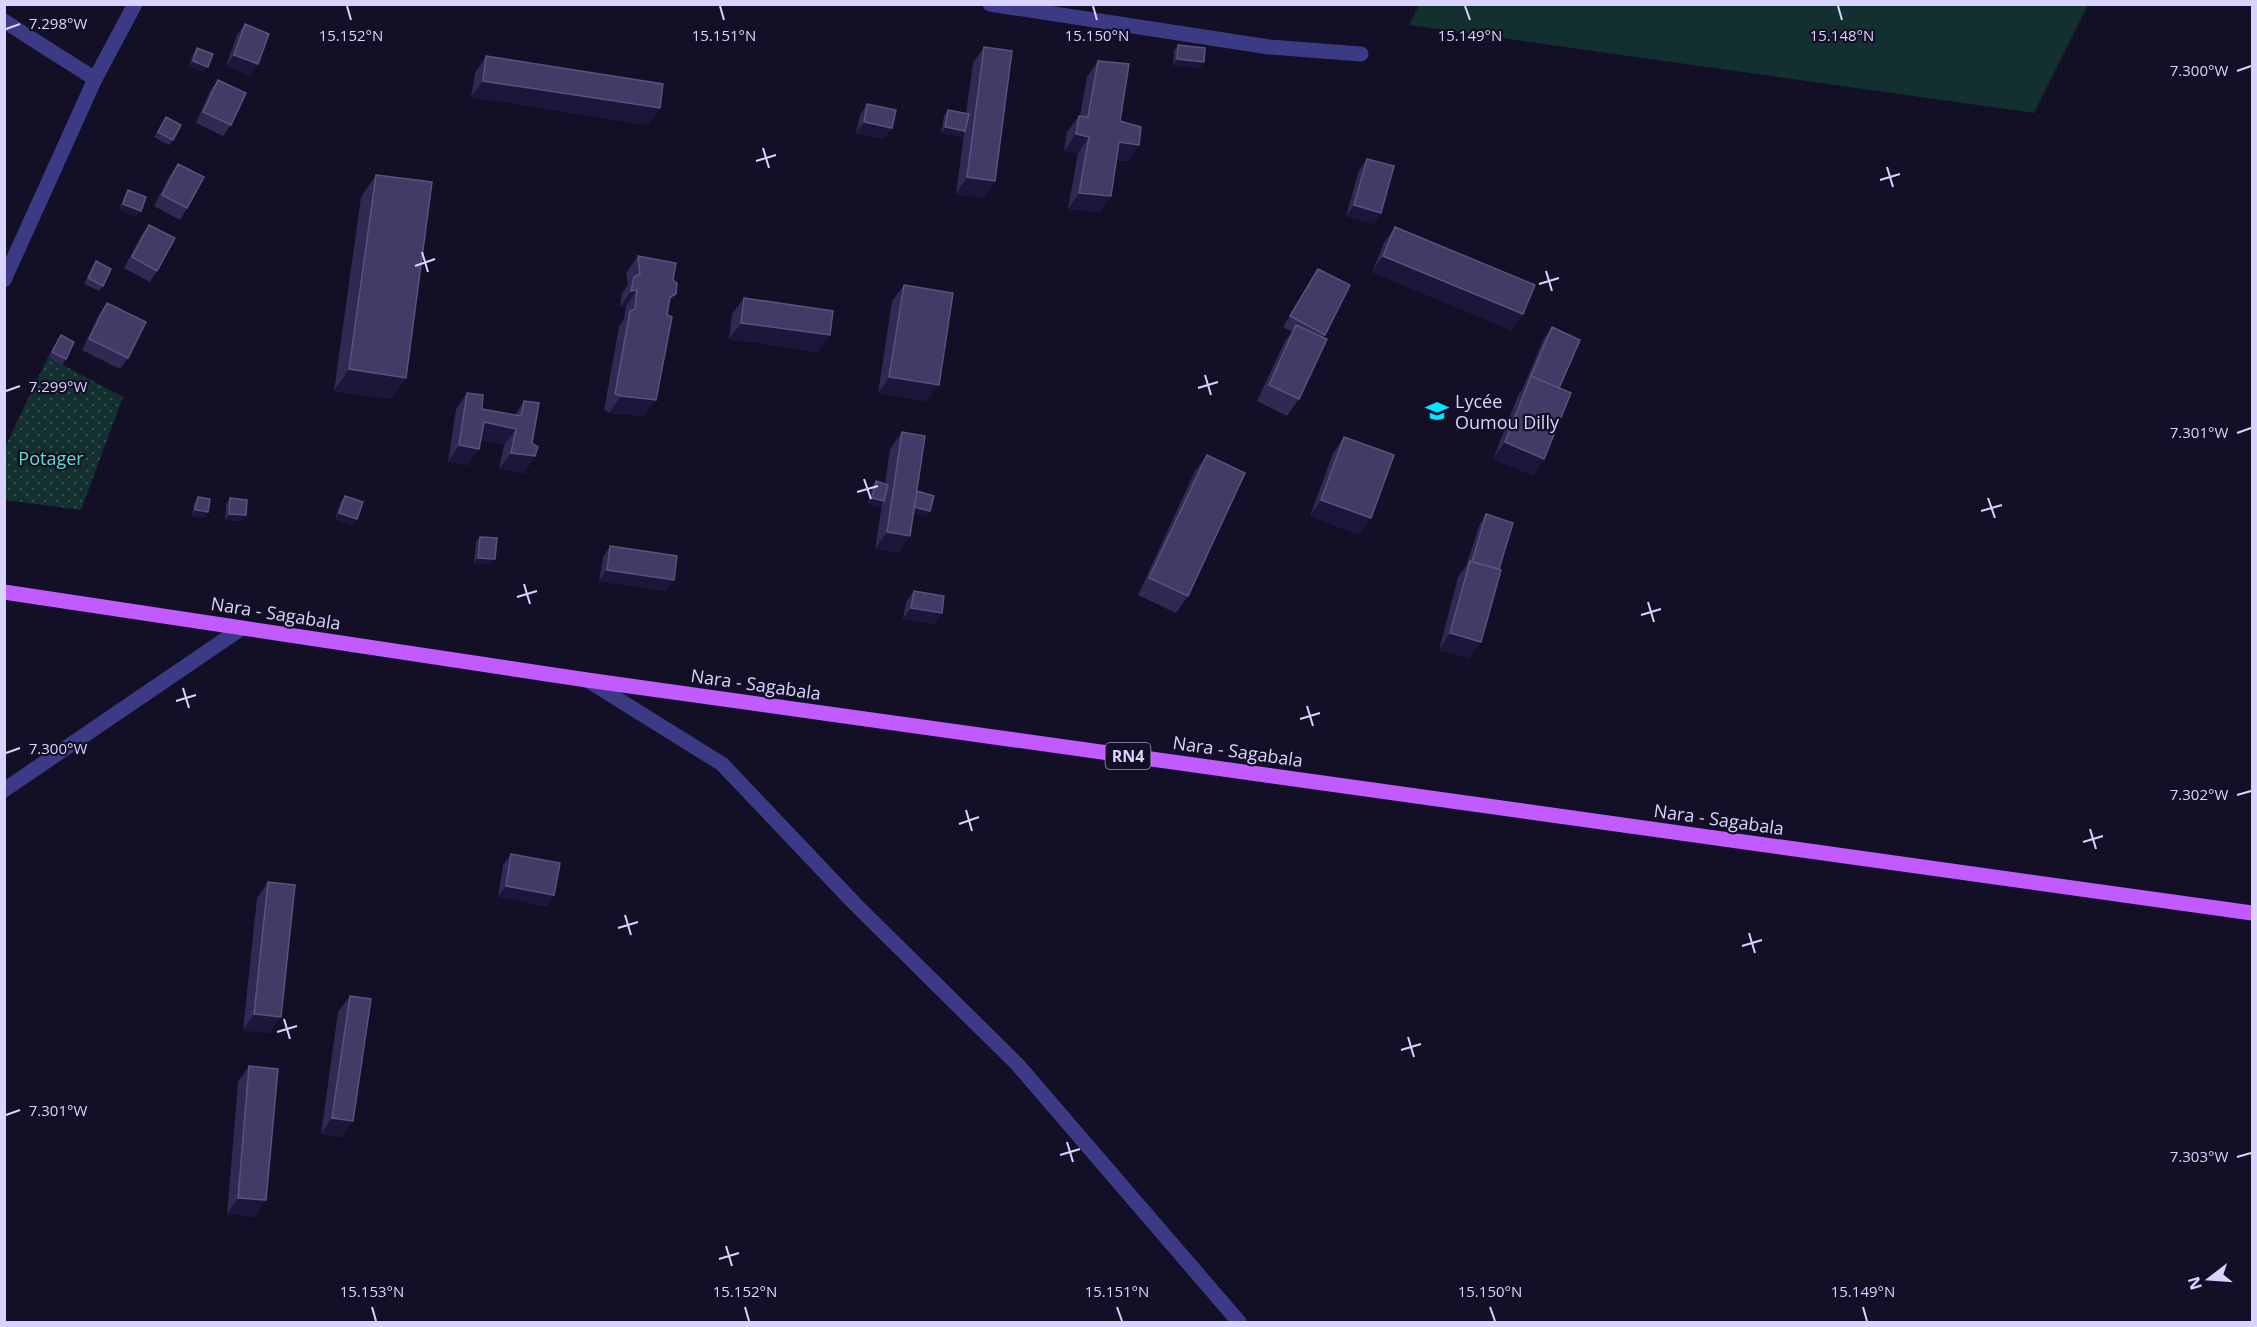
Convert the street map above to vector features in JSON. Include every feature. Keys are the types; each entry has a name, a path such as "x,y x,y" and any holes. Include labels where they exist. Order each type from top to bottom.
{"main road":[{"name":"Nara - Sagabala","path":"4,592 587,680 2253,913"}],"street":[{"path":"5,278 95,79 135,4"},
{"path":"990,4 1269,46 1361,54"},
{"path":"4,21 95,79"},
{"path":"4,790 242,628"},
{"path":"587,680 722,764 855,904 1017,1064 1239,1323"}],"green space":[{"path":"1419,4 2088,5 2034,113 1409,25"},
{"name":"Potager","path":"48,357 123,397 81,510 5,500 4,449"}],"building":[{"path":"245,24 269,34 258,64 234,55"},
{"path":"1178,45 1205,48 1204,62 1177,59"},
{"path":"984,47 1012,51 995,181 967,177"},
{"path":"197,48 213,54 208,67 193,61"},
{"path":"486,56 663,84 660,108 483,81"},
{"path":"1098,61 1129,64 1120,121 1141,127 1139,145 1119,142 1111,196 1079,193 1089,137 1076,134 1079,116 1088,117"},
{"path":"218,80 246,93 231,125 203,112"},
{"path":"867,104 896,110 892,128 864,122"},
{"path":"948,110 969,114 965,131 945,127"},
{"path":"166,117 181,125 173,140 158,132"},
{"path":"1367,159 1394,166 1381,213 1354,205"},
{"path":"178,164 204,177 187,208 162,195"},
{"path":"376,175 432,182 406,378 349,369"},
{"path":"128,190 146,197 141,211 123,204"},
{"path":"149,225 175,238 157,271 132,257"},
{"path":"1395,227 1535,285 1523,314 1383,256"},
{"path":"638,256 676,263 673,280 677,283 676,294 670,297 667,315 672,317 656,400 615,394 630,311 635,309 637,290 631,291 634,277 640,274"},
{"path":"96,261 111,269 103,286 88,278"},
{"path":"1318,269 1350,285 1325,335 1290,316"},
{"path":"904,285 953,293 939,385 889,377"},
{"path":"744,298 833,311 830,335 741,323"},
{"path":"107,303 146,322 128,358 89,339"},
{"path":"1296,325 1327,339 1299,399 1269,385"},
{"path":"1552,327 1580,340 1559,388 1531,376 1530,378"},
{"path":"61,335 74,342 66,359 52,352"},
{"path":"1531,376 1571,393 1544,459 1505,442"},
{"path":"467,393 483,395 482,409 521,416 524,401 539,403 532,443 538,447 535,456 511,453 516,429 484,422 479,449 459,445"},
{"path":"902,432 925,436 910,536 887,532"},
{"path":"1344,437 1394,455 1371,518 1321,500"},
{"path":"1207,455 1245,473 1188,596 1149,578"},
{"path":"876,481 888,485 884,501 872,498"},
{"path":"917,491 934,496 930,511 914,507"},
{"path":"345,496 363,502 357,519 339,513"},
{"path":"198,497 210,499 208,512 195,510"},
{"path":"230,498 247,500 246,515 229,514"},
{"path":"1486,514 1513,523 1499,569 1472,562"},
{"path":"480,537 497,538 495,559 478,558"},
{"path":"610,546 677,556 674,580 607,570"},
{"path":"1470,561 1501,570 1481,642 1450,633"},
{"path":"914,591 944,596 942,613 911,608"},
{"path":"511,854 560,863 554,895 506,886"},
{"path":"268,882 295,885 281,1017 254,1014"},
{"path":"350,996 371,999 353,1121 332,1118"},
{"path":"249,1066 278,1069 266,1200 238,1198"}],"place":[{"name":"Lycée Oumou Dilly","path":"1437,411"}]}
